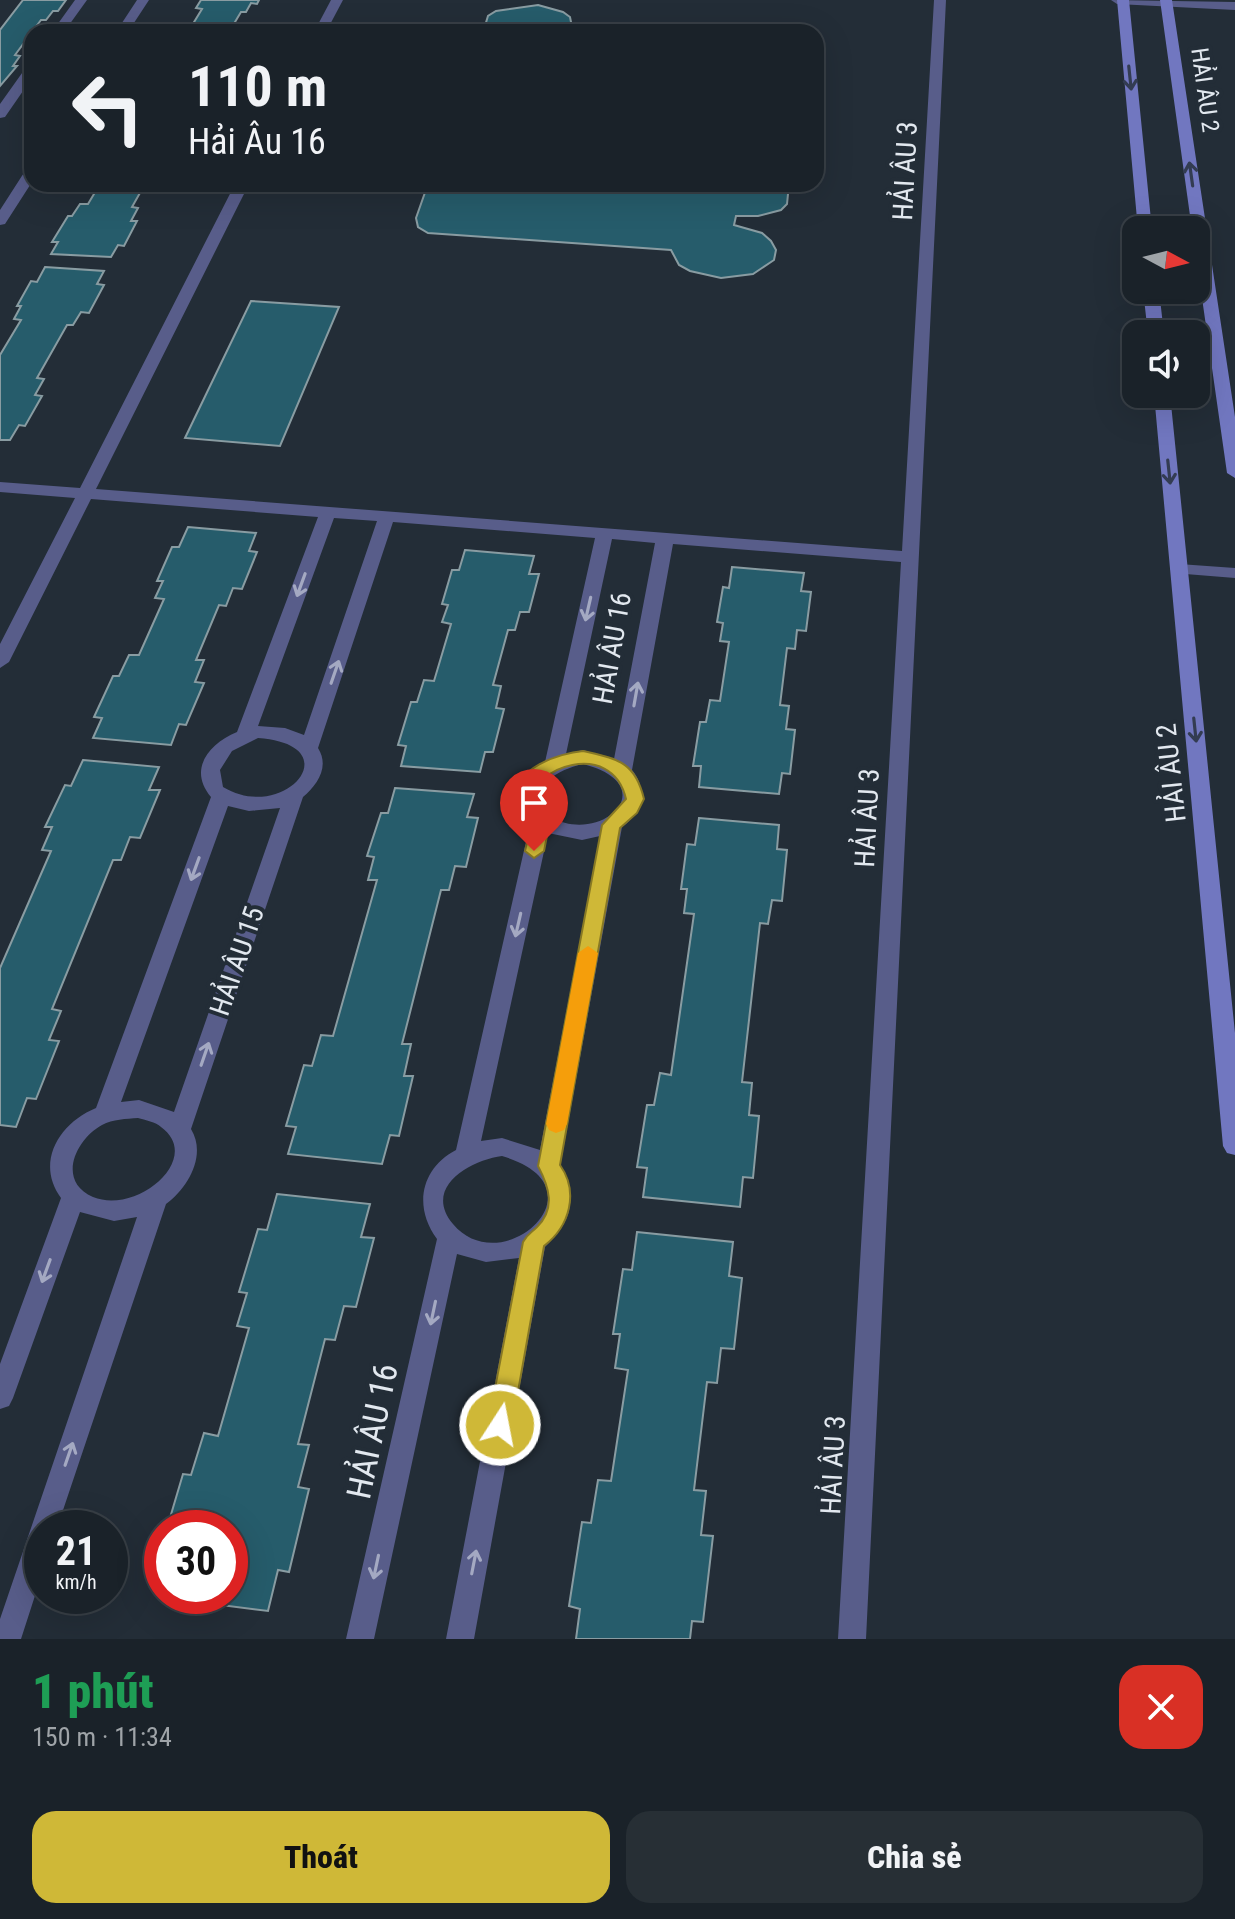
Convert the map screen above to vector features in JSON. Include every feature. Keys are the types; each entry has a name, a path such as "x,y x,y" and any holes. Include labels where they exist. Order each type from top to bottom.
{"street":[{"path":"64,24 81,0"},
{"path":"127,24 143,0"},
{"path":"324,24 337,0"},
{"name":"HẢI ÂU 3","path":"852,1639 940,0"},
{"path":"1144,216 1121,0 1235,6"},
{"name":"HẢI ÂU 2","path":"1166,1 1235,473"},
{"path":"0,114 24,80"},
{"path":"0,221 24,184"},
{"path":"0,662 238,192"},
{"name":"HẢI ÂU 2","path":"1163,408 1235,1146"},
{"path":"0,487 912,557"},
{"path":"245,735 328,512"},
{"name":"HẢI ÂU 15","path":"50,1510 155,1200 169,1190 186,1165 186,1140 180,1128 294,795 313,776 315,756 310,746 387,516"},
{"name":"HẢI ÂU 16","path":"554,763 605,533"},
{"name":"HẢI ÂU 16","path":"460,1639 534,1242 547,1232 561,1206 557,1178 549,1166 612,825 631,809 635,799 630,779 622,770 665,538"},
{"path":"1179,569 1235,573"},
{"path":"294,795 265,804 249,804 222,795 213,786 209,775 211,763 218,751 230,741 245,735 282,732 310,746"},
{"path":"612,825 575,832 557,829 541,821 527,801 527,790 541,770 554,763 583,757 611,763 622,770"},
{"path":"105,1114 222,795"},
{"path":"467,1154 541,821"},
{"path":"155,1200 134,1208 112,1211 91,1207 73,1198 63,1185 59,1169 62,1153 71,1137 86,1123 105,1114 139,1109 155,1112 180,1128"},
{"path":"534,1242 499,1253 463,1246 449,1237 438,1224 433,1209 434,1192 440,1177 451,1163 467,1154 493,1148 520,1150 549,1166"},
{"path":"0,1398 73,1198"},
{"name":"HẢI ÂU 16","path":"360,1639 449,1237"},
{"path":"7,1639 24,1588"}],"building":[{"path":"23,0 66,0 46,20 38,24 24,24 24,43 15,55 20,56 13,66 17,66 0,86 0,30"},
{"path":"201,0 259,0 257,4 251,3 246,12 241,12 234,24 193,24 202,9 196,8"},
{"path":"538,5 563,12 570,17 571,24 486,24 488,16 496,11"},
{"path":"95,192 140,192 132,207 138,208 131,221 137,221 124,246 118,245 111,257 51,254 58,242 52,242 68,216 72,216 80,204 88,204"},
{"path":"425,192 788,192 787,204 781,210 758,216 736,216 734,225 762,233 776,250 774,260 753,274 721,278 690,271 679,265 671,250 428,233 418,227 416,218"},
{"path":"45,267 104,271 97,284 104,285 89,313 81,312 73,325 67,325 37,378 44,379 35,395 42,396 25,426 19,425 10,440 0,440 0,355 21,320 14,319 21,306 17,306 31,281 37,282"},
{"path":"251,301 339,307 280,446 185,438"},
{"path":"188,527 256,533 249,551 257,552 242,589 233,588 226,606 219,605 196,660 204,660 195,682 204,683 186,725 179,724 171,745 93,738 102,718 94,717 113,676 119,676 129,655 139,655 164,599 155,598 163,581 157,581 172,547 179,547"},
{"path":"465,550 534,556 529,574 539,574 529,612 520,612 515,630 508,630 493,685 501,686 496,708 504,709 493,752 485,752 480,772 401,766 406,746 398,745 411,702 417,702 424,680 434,681 451,624 442,622 448,605 442,604 452,570 459,570"},
{"path":"732,567 804,573 801,591 811,592 806,631 797,630 795,649 787,648 780,705 789,706 786,729 795,730 790,774 782,773 779,794 699,787 701,766 693,766 700,722 706,722 710,700 720,701 729,642 720,641 723,623 717,622 723,587 729,588"},
{"path":"83,760 159,767 149,790 160,790 140,838 130,837 121,860 113,860 52,1009 61,1011 49,1040 59,1041 36,1099 27,1098 16,1127 0,1125 0,968 51,851 42,850 52,827 45,827 65,785 71,786"},
{"path":"395,788 474,794 467,817 478,818 466,867 455,866 449,890 441,890 402,1044 411,1044 404,1076 413,1076 399,1136 390,1135 382,1164 288,1154 296,1127 286,1126 304,1065 312,1066 321,1035 333,1036 377,880 368,880 374,857 367,856 381,813 388,813"},
{"path":"699,818 779,825 777,849 787,850 782,901 772,900 768,924 760,923 742,1082 752,1083 749,1115 759,1116 753,1178 743,1177 740,1207 643,1197 647,1168 637,1167 647,1105 654,1105 660,1073 671,1075 694,914 684,913 687,889 681,889 687,844 695,845"},
{"path":"277,1194 370,1204 361,1237 374,1238 356,1307 344,1306 335,1340 325,1339 298,1444 309,1445 298,1487 309,1489 289,1572 278,1570 268,1611 248,1608 248,1510 172,1510 183,1474 191,1475 204,1433 218,1436 249,1328 237,1326 247,1293 239,1292 258,1229 267,1230"},
{"path":"637,1232 733,1242 729,1276 742,1278 734,1349 721,1348 717,1383 707,1382 694,1490 706,1491 701,1535 713,1536 703,1622 692,1621 690,1639 576,1639 580,1609 569,1606 582,1522 591,1523 598,1480 611,1481 628,1370 615,1368 620,1334 613,1334 623,1269 632,1270"}],"slow traffic":[{"path":"556,1124 588,953"}],"route":[{"path":"500,1425 534,1242 547,1232 561,1206 557,1178 549,1166 612,825 631,809 635,799 630,779 611,763 583,757 568,758 541,770 527,790 527,801 541,821 534,851"}]}
